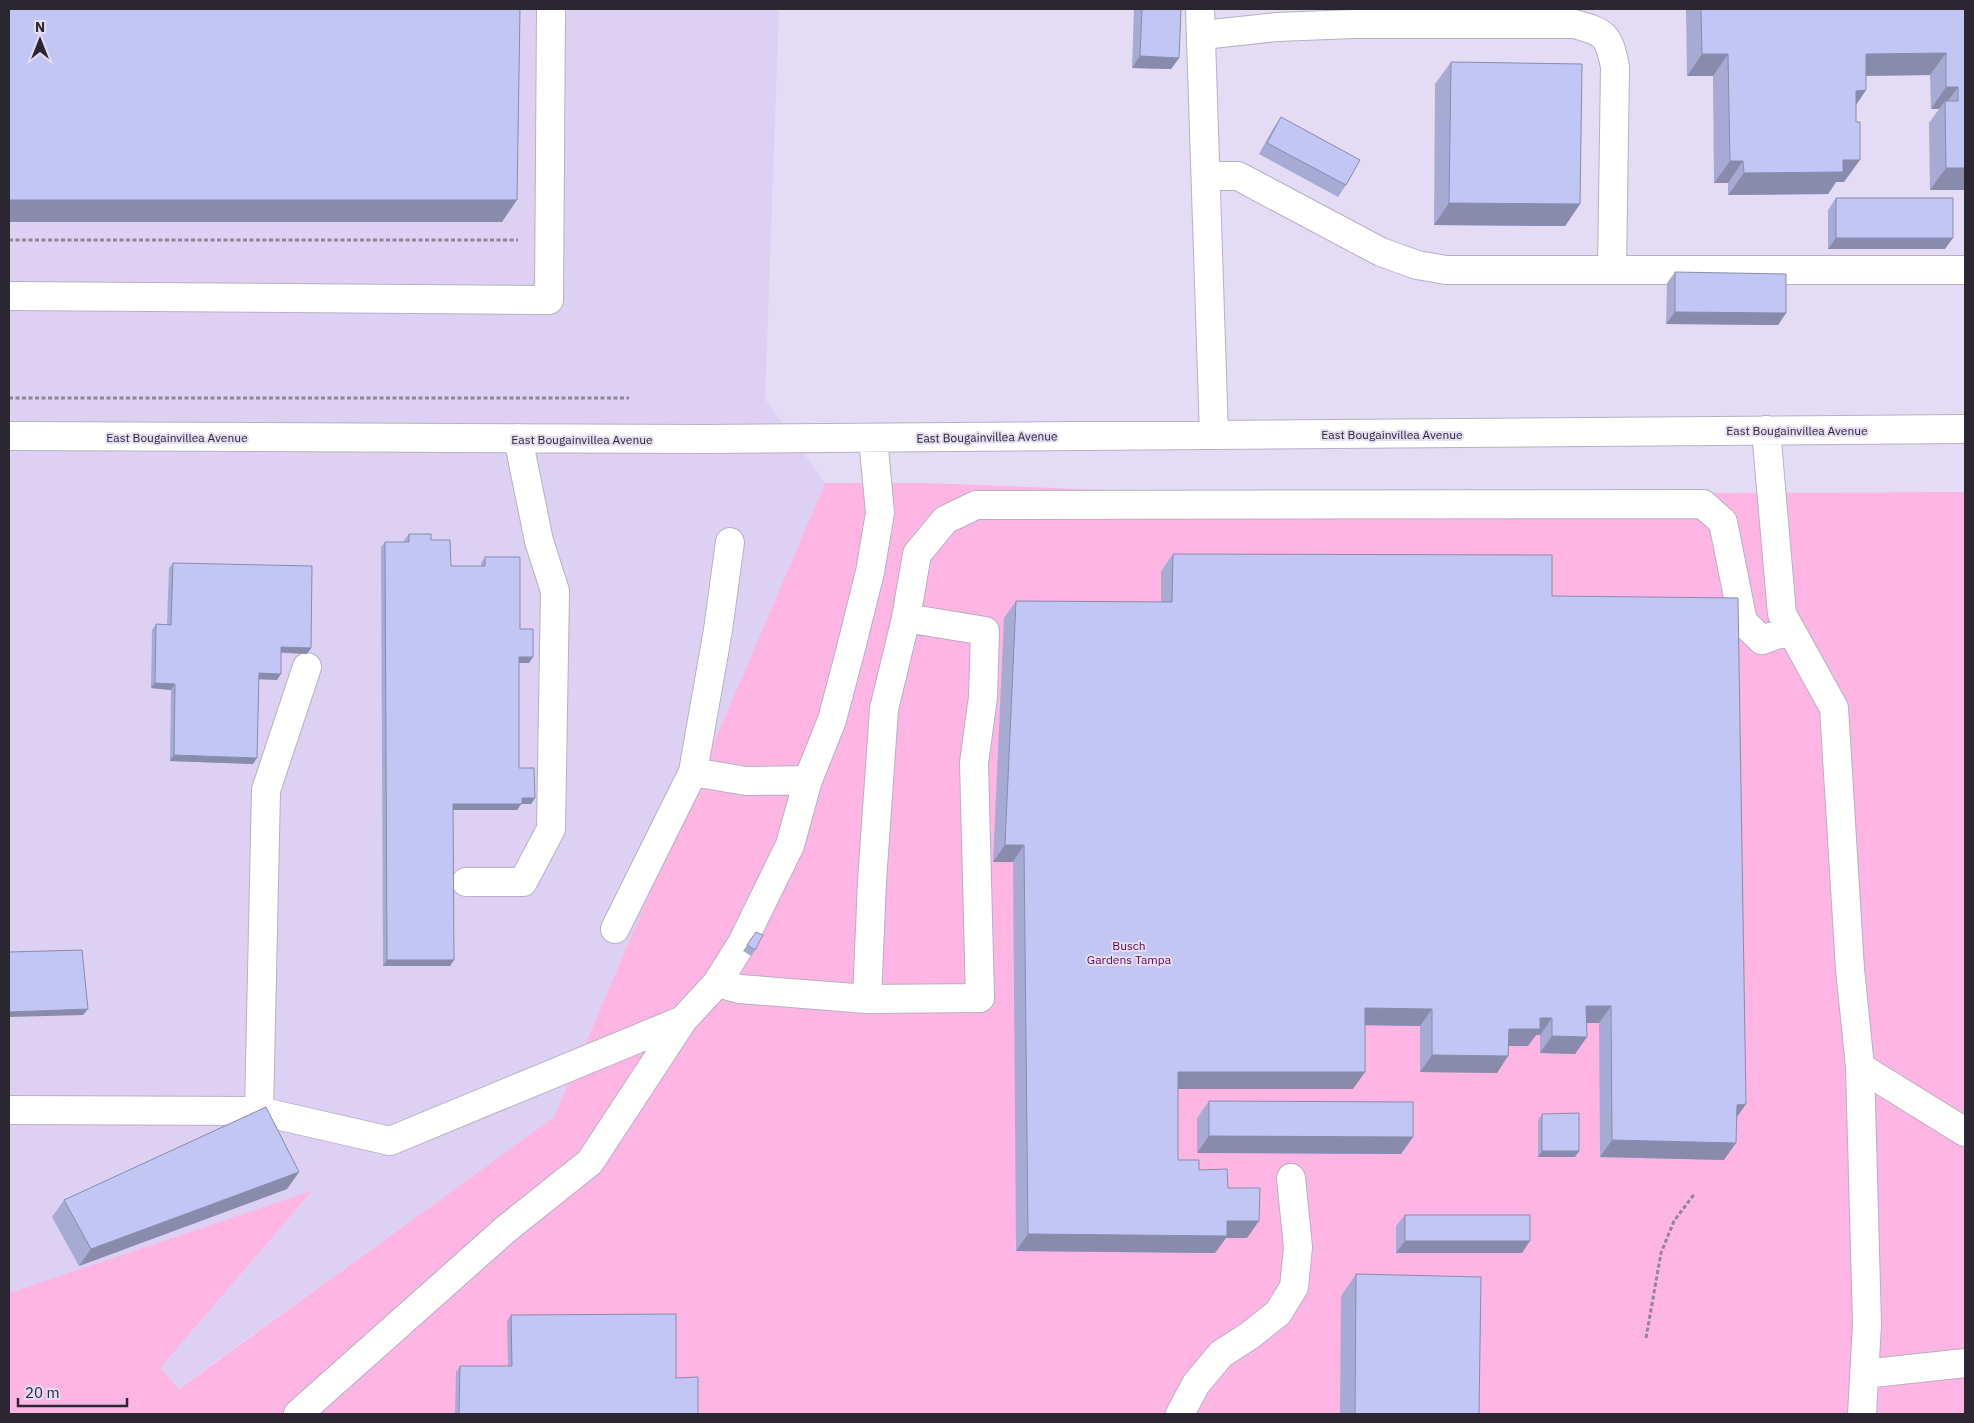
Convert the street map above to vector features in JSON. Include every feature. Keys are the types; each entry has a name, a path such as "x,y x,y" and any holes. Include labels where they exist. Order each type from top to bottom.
{"street":[{"path":"9,296 549,300 552,9"},
{"path":"1214,435 1202,22 1277,27 1354,24 1574,24 1595,30 1611,44 1615,67 1612,270"},
{"path":"1206,176 1238,176 1381,252 1417,265 1446,270 1965,270"},
{"name":"East Bougainvillea Avenue","path":"9,436 873,438 1965,429"},
{"path":"1766,430 1782,614 1834,708 1850,969 1860,1067 1867,1324 1862,1414"},
{"path":"466,882 523,882 551,829 555,591 539,542 518,438"},
{"path":"298,1414 506,1229 590,1162 684,1020 717,982 742,943 790,845 808,780 832,720 870,572 880,513 873,438"},
{"path":"867,999 872,880 884,709 906,618 917,554 946,520 976,505 1703,504 1723,522 1742,622 1762,640 1790,630"},
{"path":"615,928 692,772 718,630 730,542"},
{"path":"717,982 740,989 867,999 980,998 974,764 983,697 985,631 906,618"},
{"path":"259,1111 266,790 307,667"},
{"path":"692,772 746,782 808,780"},
{"path":"9,1110 259,1111 390,1141 684,1020"},
{"path":"1860,1067 1965,1132"},
{"path":"1180,1414 1196,1384 1221,1354 1250,1336 1278,1313 1294,1287 1298,1247 1291,1178"},
{"path":"1864,1374 1965,1363"}],"path":[{"path":"9,240 525,240"},
{"path":"9,398 629,398"},
{"path":"1646,1338 1660,1253 1674,1221 1695,1192"}],"shaded area":[{"path":"9,9 779,9 765,399 825,483 554,1117 143,1414 9,1414"}],"green space":[{"name":"Busch Gardens Tampa","path":"825,483 925,483 1234,495 1965,492 1965,1414 9,1414 9,1293 312,1191 160,1368 179,1389 554,1117"}],"building":[{"path":"9,9 520,9 517,200 9,200"},
{"path":"1142,9 1181,9 1179,58 1140,56"},
{"path":"1701,9 1965,9 1965,168 1946,168 1945,101 1958,101 1958,87 1946,87 1946,53 1866,54 1866,90 1856,91 1856,122 1860,122 1860,160 1843,160 1843,172 1744,173 1743,161 1730,161 1728,54 1702,54"},
{"path":"1451,62 1582,64 1580,204 1449,203"},
{"path":"1281,117 1360,160 1346,185 1267,143"},
{"path":"1836,198 1953,198 1953,238 1836,238"},
{"path":"1675,272 1786,274 1786,313 1675,312"},
{"path":"409,534 431,534 431,540 450,540 451,566 485,566 485,557 520,557 520,629 533,629 533,657 519,657 519,768 534,768 535,798 522,798 522,804 453,804 454,960 387,960 385,542 409,542"},
{"path":"1173,554 1552,555 1552,596 1738,598 1746,1104 1737,1105 1736,1143 1612,1140 1611,1006 1586,1006 1587,1037 1552,1036 1552,1018 1540,1018 1540,1029 1509,1029 1508,1056 1432,1055 1432,1009 1365,1008 1365,1072 1178,1072 1178,1160 1199,1160 1199,1170 1227,1169 1228,1188 1260,1188 1259,1221 1227,1221 1227,1236 1028,1234 1024,845 1005,845 1016,601 1172,602"},
{"path":"173,563 312,566 311,648 281,647 281,674 259,673 257,758 174,755 175,684 155,683 156,624 171,625"},
{"path":"756,932 763,935 755,950 747,945"},
{"path":"82,950 88,1009 9,1012 9,952"},
{"path":"1209,1101 1413,1102 1413,1137 1209,1136"},
{"path":"266,1107 299,1172 91,1249 64,1200"},
{"path":"1579,1113 1579,1151 1542,1151 1542,1114"},
{"path":"1405,1215 1530,1215 1530,1241 1405,1241"},
{"path":"1356,1274 1481,1277 1479,1414 1355,1414"},
{"path":"676,1314 676,1378 698,1377 698,1414 459,1414 460,1366 512,1366 511,1315"}]}
